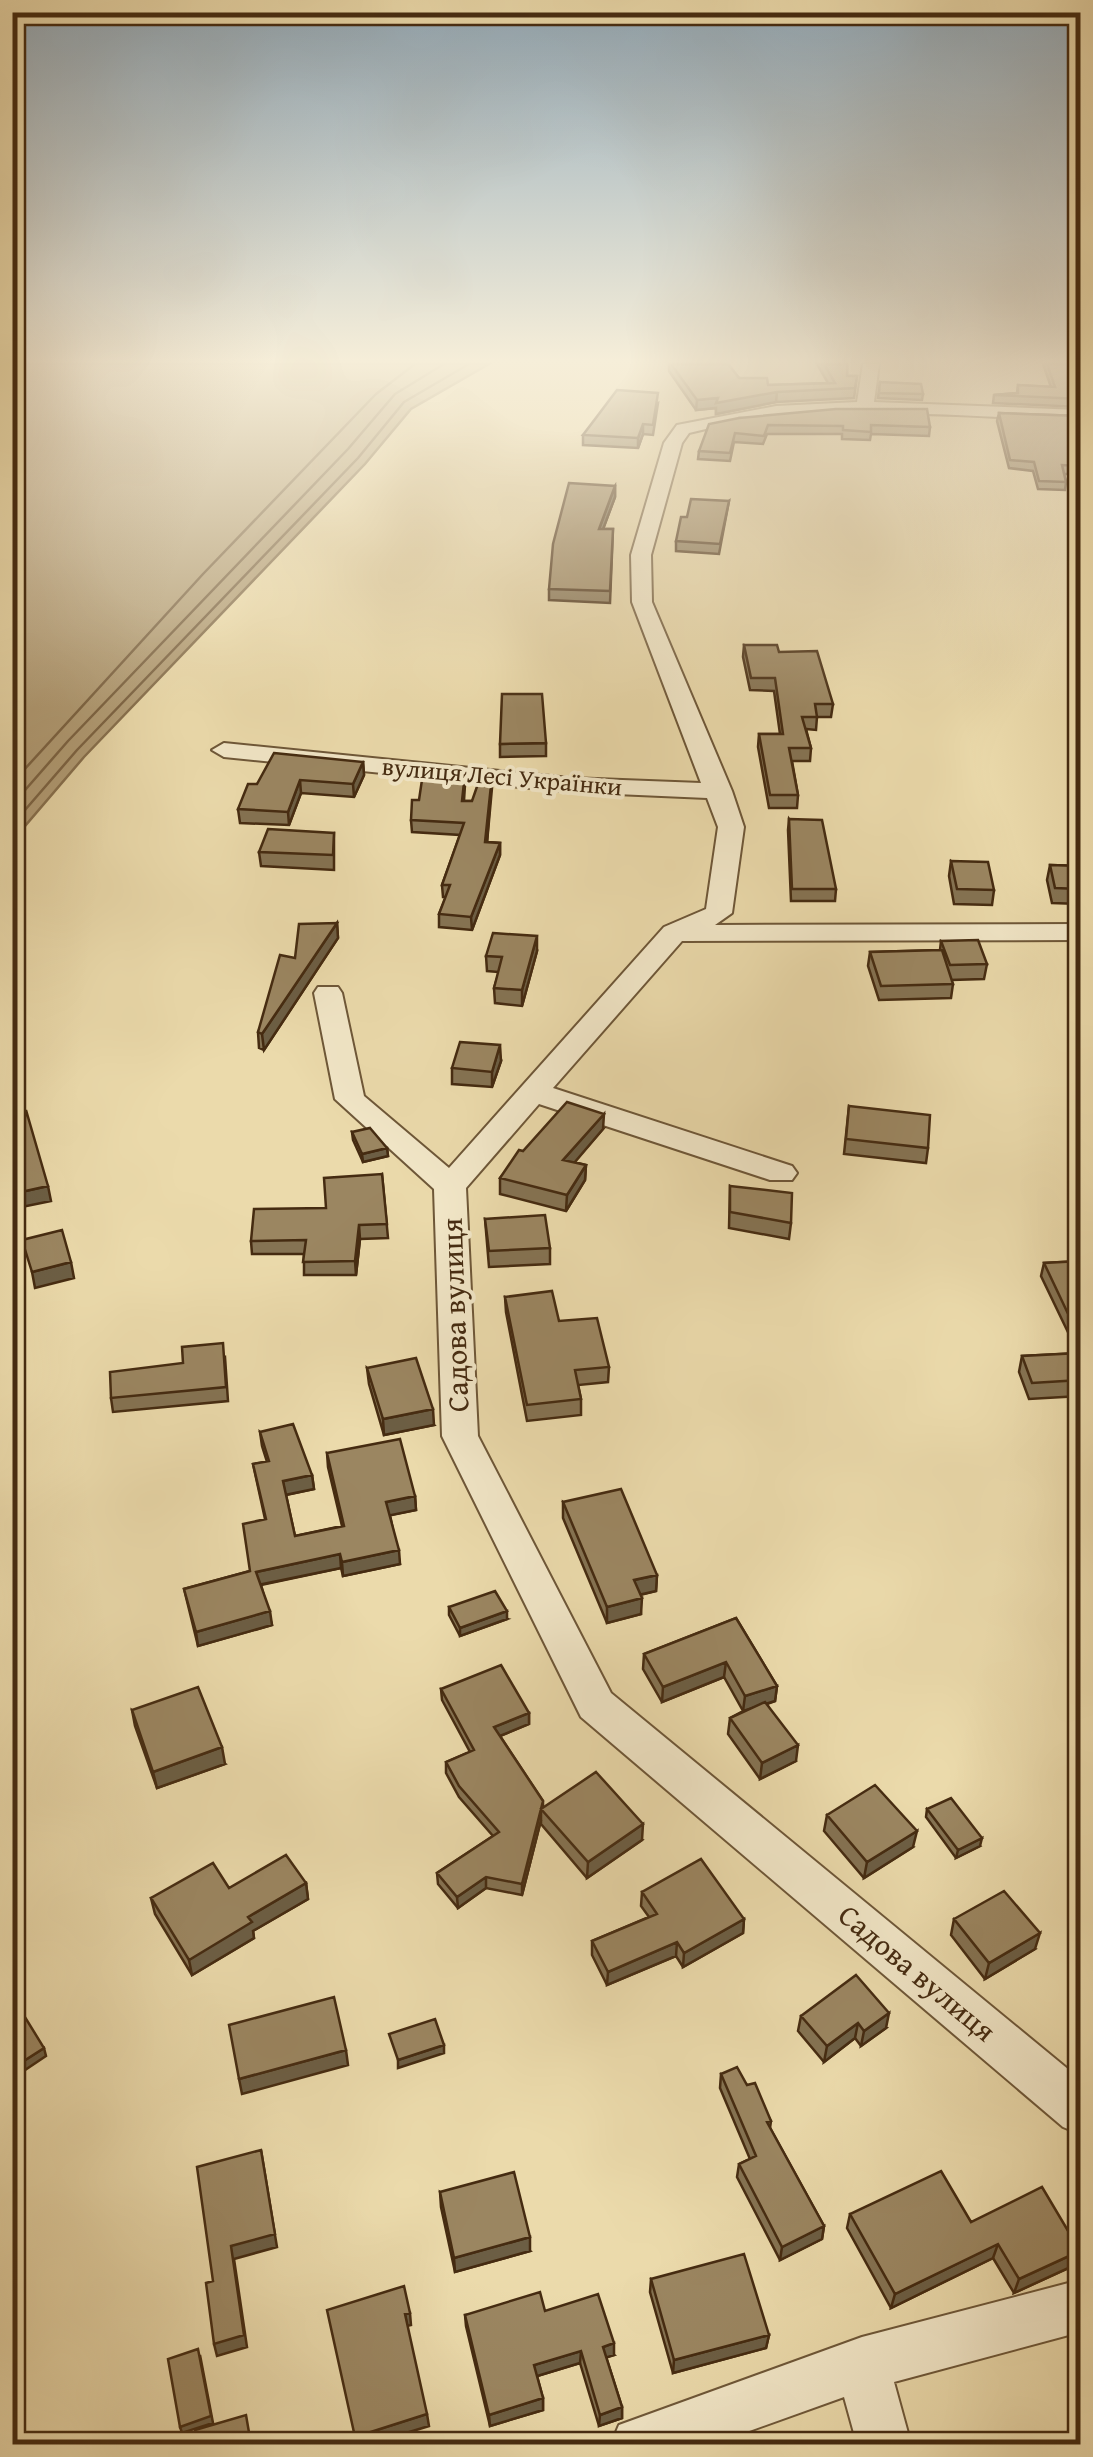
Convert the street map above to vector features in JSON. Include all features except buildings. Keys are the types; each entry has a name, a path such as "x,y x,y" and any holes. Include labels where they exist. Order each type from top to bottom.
{"street":[{"path":"663,479 641,555 642,602 731,827 718,912 674,933"},
{"name":"вулиця Лесі Українки","path":"224,750 570,785 720,792"},
{"path":"674,933 1080,932"},
{"name":"Садова вулиця","path":"674,933 450,1186 460,1436 596,1704 1080,2110"},
{"path":"328,993 350,1099 450,1186"},
{"path":"534,1092 780,1173"},
{"path":"638,2444 862,2364 1080,2306"},
{"path":"862,2364 884,2444"}],"water":[{"path":"13,479 351,479 84,757 13,840"}]}
